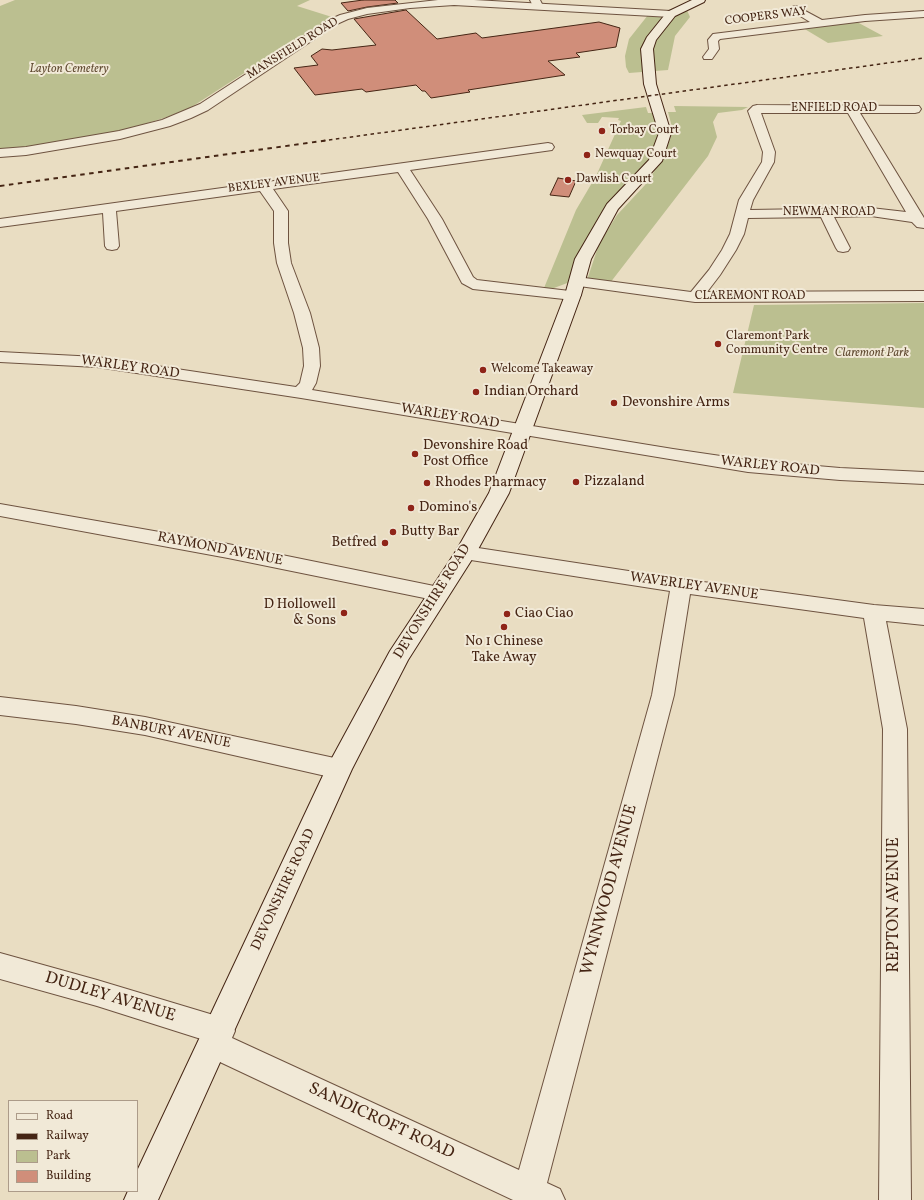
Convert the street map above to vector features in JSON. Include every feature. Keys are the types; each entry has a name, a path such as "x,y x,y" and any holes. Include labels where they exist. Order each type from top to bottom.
{"main road":[{"name":"DEVONSHIRE ROAD","path":"141,1200 340,769 390,672 465,553 499,493 524,430 575,288 583,259 612,207 655,161 665,133 650,84 647,49 652,37 671,14 700,0"},
{"name":"MANSFIELD ROAD","path":"0,153 126,134 166,123 204,107 275,59 340,19 358,13 390,7 453,1 537,3 671,14"}],"street":[{"name":"COOPERS WAY","path":"796,9 820,23"},
{"name":"COOPERS WAY","path":"708,57 714,49 712,40 717,36 866,18 924,14"},
{"name":"ENFIELD ROAD","path":"742,214 746,200 768,162 769,152 754,111 757,109 915,109"},
{"path":"852,109 920,222"},
{"name":"BEXLEY AVENUE","path":"0,223 263,185 402,168 548,147"},
{"name":"CLAREMONT ROAD","path":"402,168 435,219 467,280 473,284 575,288 695,298 924,296"},
{"path":"263,185 281,211 281,244 284,263 302,313 311,348 312,366 310,377 301,393"},
{"path":"109,207 112,246"},
{"path":"825,212 843,248"},
{"name":"NEWMAN ROAD","path":"742,214 871,212 920,222"},
{"path":"695,298 715,272 738,234 742,214"},
{"name":"WARLEY ROAD","path":"0,357 97,362 301,393 673,455 748,466 840,474 924,478"},
{"name":"RAYMOND AVENUE","path":"0,510 228,551 438,594"},
{"name":"WAVERLEY AVENUE","path":"465,553 681,586 874,612 924,617"},
{"name":"WYNNWOOD AVENUE","path":"539,1196 663,695 681,586"},
{"name":"REPTON AVENUE","path":"874,612 895,729 895,1200"},
{"name":"BANBURY AVENUE","path":"0,706 76,715 145,726 340,769"},
{"name":"DUDLEY AVENUE","path":"0,966 97,993 216,1038"},
{"name":"SANDICROFT ROAD","path":"216,1038 539,1196"}],"green space":[{"name":"Layton Cemetery","path":"15,0 310,0 297,6 332,17 190,108 122,131 64,142 0,150 0,6"},
{"path":"686,8 690,17 675,36 668,70 629,73 626,67 625,56 629,39 648,15 670,15"},
{"path":"857,22 883,36 828,43 803,28"},
{"path":"674,106 748,107 742,110 718,113 713,122 717,137 708,156 610,283 587,280 599,244 617,215 645,185 662,160 673,131 668,112 676,112"},
{"path":"646,107 648,113 659,113 662,123 655,161 628,190 578,279 554,288 544,288 576,210 596,176 621,121 618,120 619,118 602,117 598,123 587,123 582,115"},
{"name":"Claremont Park","path":"924,303 924,408 733,393 754,305"}],"building":[{"path":"363,0 395,0 398,3 348,11 341,3"},
{"path":"406,10 437,39 476,33 482,38 599,22 620,28 616,47 576,53 580,57 548,61 565,75 468,90 470,92 431,98 425,91 422,91 416,85 366,92 362,89 315,95 294,68 318,65 311,56 322,49 332,50 376,45 354,19"},
{"path":"558,178 576,181 569,197 550,195"}],"railway":[{"path":"322,141 924,58"},
{"path":"0,186 329,140"}],"place":[{"name":"Torbay Court","path":"602,131"},
{"name":"Newquay Court","path":"587,155"},
{"name":"Dawlish Court","path":"568,180"},
{"name":"Claremont Park Community Centre","path":"718,344"},
{"name":"Welcome Takeaway","path":"483,370"},
{"name":"Indian Orchard","path":"476,392"},
{"name":"Devonshire Arms","path":"614,403"},
{"name":"Devonshire Road Post Office","path":"415,454"},
{"name":"Pizzaland","path":"576,482"},
{"name":"Rhodes Pharmacy","path":"427,483"},
{"name":"Domino's","path":"411,508"},
{"name":"Butty Bar","path":"393,532"},
{"name":"Betfred","path":"385,543"},
{"name":"D Hollowell & Sons","path":"344,613"},
{"name":"Ciao Ciao","path":"507,614"},
{"name":"No 1 Chinese Take Away","path":"504,627"}]}
